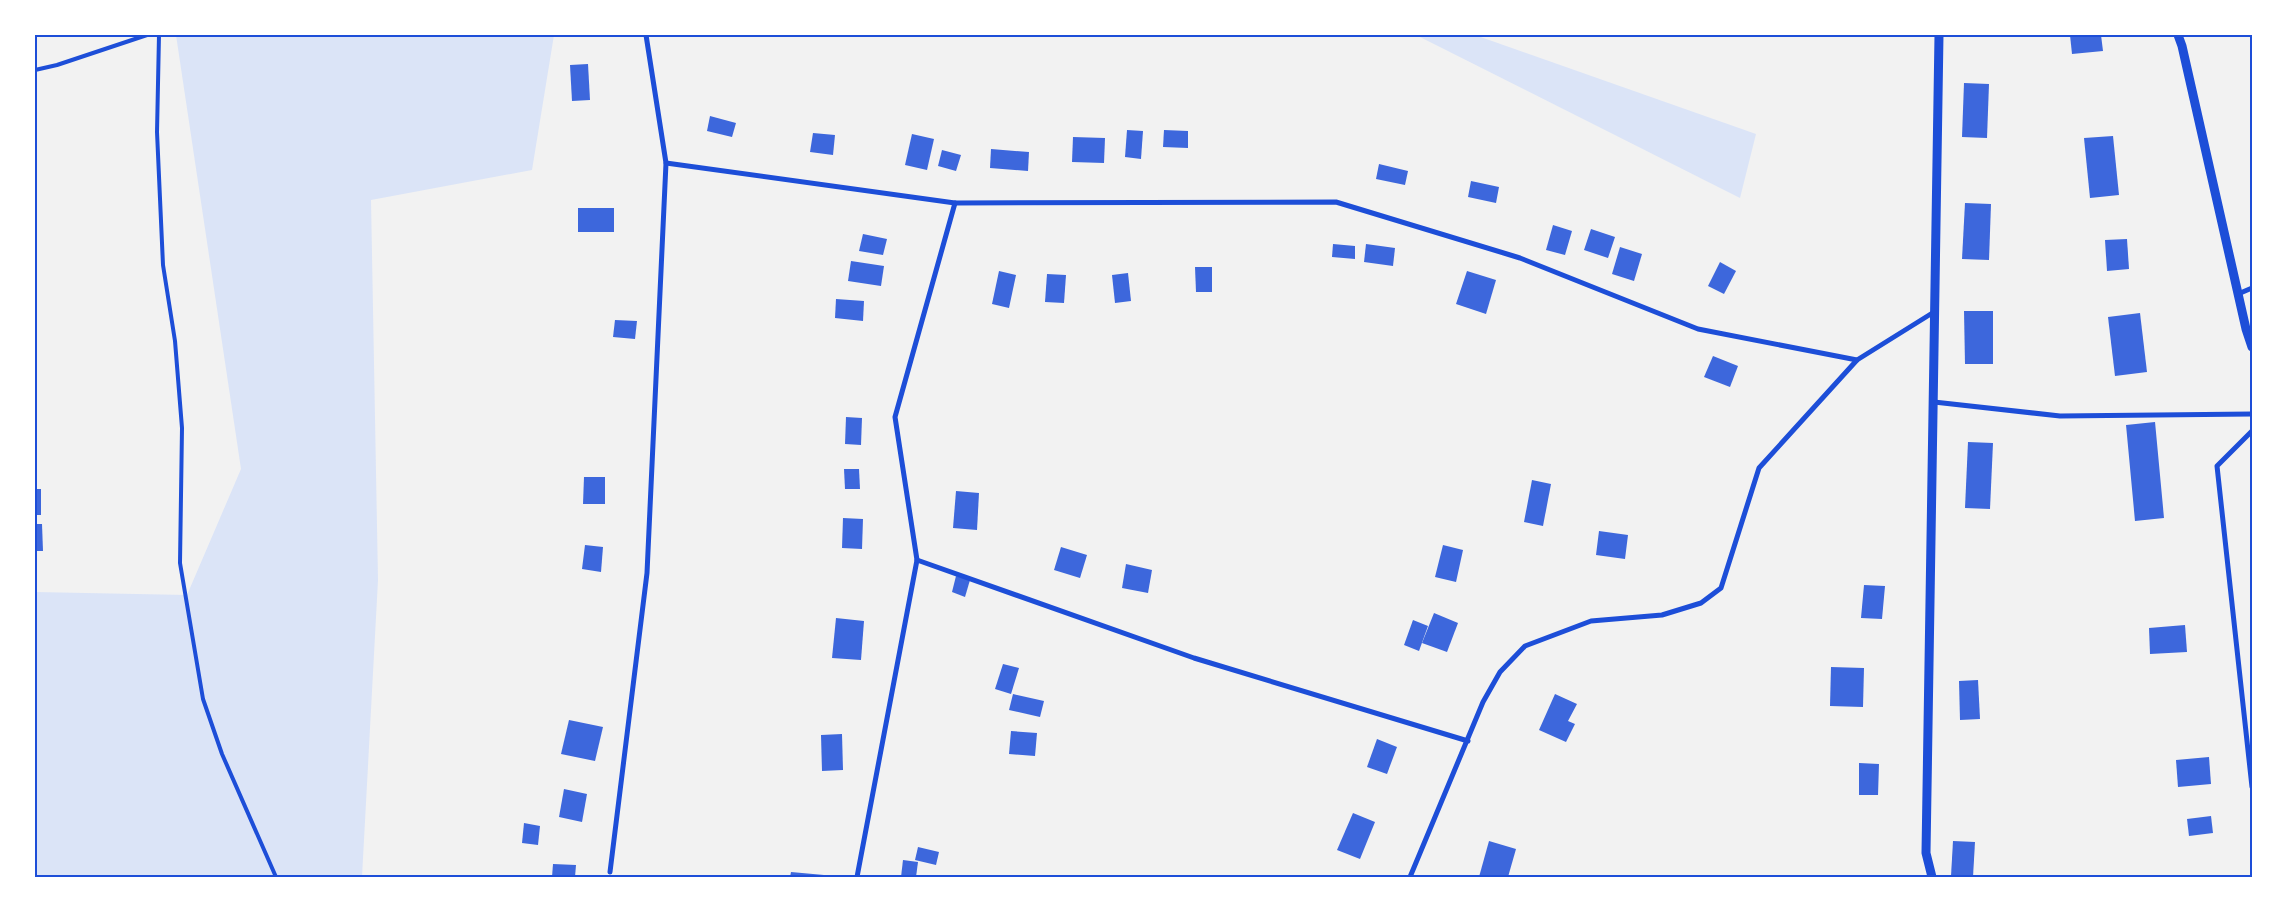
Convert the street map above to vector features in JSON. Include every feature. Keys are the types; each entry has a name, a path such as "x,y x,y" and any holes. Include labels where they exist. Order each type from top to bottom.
{"street":[{"path":"610,872 647,573 666,163 646,35"},
{"path":"1932,877 1926,853 1939,35"},
{"path":"2178,35 2252,347"},
{"path":"666,163 955,203 1336,202 1520,258 1698,329 1857,360"},
{"path":"857,877 916,560 895,417 955,203"},
{"path":"2238,294 2252,288"},
{"path":"1410,877 1468,742 1483,702 1500,672 1524,646 1591,621 1662,616 1701,603 1721,588 1759,468 1857,360 1934,312"},
{"path":"1934,402 2060,416 2252,414"},
{"path":"2252,431 2217,466 2252,787"},
{"path":"916,560 1194,658 1468,742"}],"lane":[{"path":"35,70 57,66 147,35"},
{"path":"159,35 157,132 163,265 175,341 182,428 180,563 204,699 222,754 276,877"}],"shaded area":[{"path":"176,35 554,35 532,170 371,200 378,580 362,877 35,877 35,592 187,595 241,469"},
{"path":"1416,35 1475,35 1756,134 1740,198"}],"building":[{"path":"2070,35 2101,35 2103,51 2072,54"},
{"path":"588,64 590,100 572,101 570,65"},
{"path":"1964,83 1989,84 1987,138 1962,137"},
{"path":"710,116 736,123 732,137 707,131"},
{"path":"1127,130 1143,131 1141,159 1125,157"},
{"path":"1164,130 1188,131 1188,148 1163,147"},
{"path":"813,133 835,135 833,155 810,152"},
{"path":"912,134 934,139 927,170 905,165"},
{"path":"2113,136 2119,195 2090,198 2084,138"},
{"path":"1073,137 1105,138 1104,163 1072,162"},
{"path":"991,149 1029,152 1028,171 990,168"},
{"path":"942,150 961,155 956,171 938,166"},
{"path":"1379,164 1408,171 1405,185 1376,179"},
{"path":"1471,181 1499,187 1496,203 1468,197"},
{"path":"1965,203 1991,204 1989,260 1962,259"},
{"path":"578,208 614,208 614,232 578,232"},
{"path":"1553,225 1572,231 1565,255 1546,250"},
{"path":"1591,229 1615,237 1608,258 1584,250"},
{"path":"863,234 887,239 883,255 859,251"},
{"path":"2127,239 2129,269 2107,271 2105,240"},
{"path":"1333,244 1355,246 1355,259 1332,257"},
{"path":"1366,244 1395,248 1393,266 1364,262"},
{"path":"1620,247 1642,254 1634,281 1612,274"},
{"path":"851,261 884,266 881,286 848,281"},
{"path":"1720,262 1736,271 1724,294 1708,286"},
{"path":"1195,267 1212,267 1212,292 1196,292"},
{"path":"999,271 1016,275 1009,308 992,304"},
{"path":"1467,271 1496,280 1486,314 1456,304"},
{"path":"1128,273 1131,301 1115,303 1112,275"},
{"path":"1047,274 1066,275 1064,303 1045,302"},
{"path":"836,299 864,301 863,321 835,318"},
{"path":"1964,311 1993,311 1993,364 1965,364"},
{"path":"2140,313 2147,372 2115,376 2108,317"},
{"path":"615,320 637,321 635,339 613,337"},
{"path":"1713,356 1738,366 1730,387 1704,377"},
{"path":"846,417 862,418 861,445 845,444"},
{"path":"2155,422 2164,518 2135,521 2126,425"},
{"path":"1968,442 1993,443 1990,509 1965,508"},
{"path":"844,469 859,469 860,489 845,489"},
{"path":"584,477 605,477 605,504 583,504"},
{"path":"1532,480 1551,484 1543,526 1524,522"},
{"path":"35,489 41,489 41,515 35,515"},
{"path":"956,491 979,493 977,530 953,528"},
{"path":"843,518 863,519 862,549 842,548"},
{"path":"35,524 42,524 43,551 35,551"},
{"path":"1599,531 1628,535 1625,559 1596,555"},
{"path":"585,545 603,547 601,572 582,569"},
{"path":"1443,545 1463,550 1456,582 1435,577"},
{"path":"1061,547 1087,555 1080,578 1054,570"},
{"path":"1126,564 1152,570 1148,593 1122,588"},
{"path":"956,576 970,580 965,597 952,592"},
{"path":"1864,585 1885,586 1882,619 1861,618"},
{"path":"1434,613 1458,623 1447,652 1422,643"},
{"path":"836,618 864,621 861,660 832,658"},
{"path":"1413,620 1428,626 1419,651 1404,645"},
{"path":"2185,625 2187,652 2150,654 2149,628"},
{"path":"1003,664 1019,668 1011,694 995,689"},
{"path":"1831,667 1864,668 1863,707 1830,706"},
{"path":"1978,680 1980,719 1960,720 1959,681"},
{"path":"1013,694 1044,701 1040,717 1009,710"},
{"path":"1555,694 1577,704 1568,721 1575,724 1566,742 1539,730"},
{"path":"569,720 603,727 595,761 561,754"},
{"path":"1011,731 1037,733 1035,756 1009,754"},
{"path":"842,734 843,770 822,771 821,735"},
{"path":"1377,739 1397,747 1387,774 1367,767"},
{"path":"2209,757 2211,784 2178,787 2176,760"},
{"path":"1859,763 1879,764 1878,795 1859,795"},
{"path":"564,789 587,794 582,822 559,817"},
{"path":"1353,813 1375,822 1360,859 1337,850"},
{"path":"2211,816 2213,833 2189,836 2187,819"},
{"path":"524,823 540,826 538,845 522,843"},
{"path":"1489,841 1516,849 1508,877 1479,877"},
{"path":"1953,841 1975,842 1973,877 1951,876"},
{"path":"918,847 939,852 936,865 915,860"},
{"path":"903,860 918,862 916,877 901,877"},
{"path":"553,864 576,865 575,877 552,877"},
{"path":"791,872 824,875 824,877 790,877"}]}
